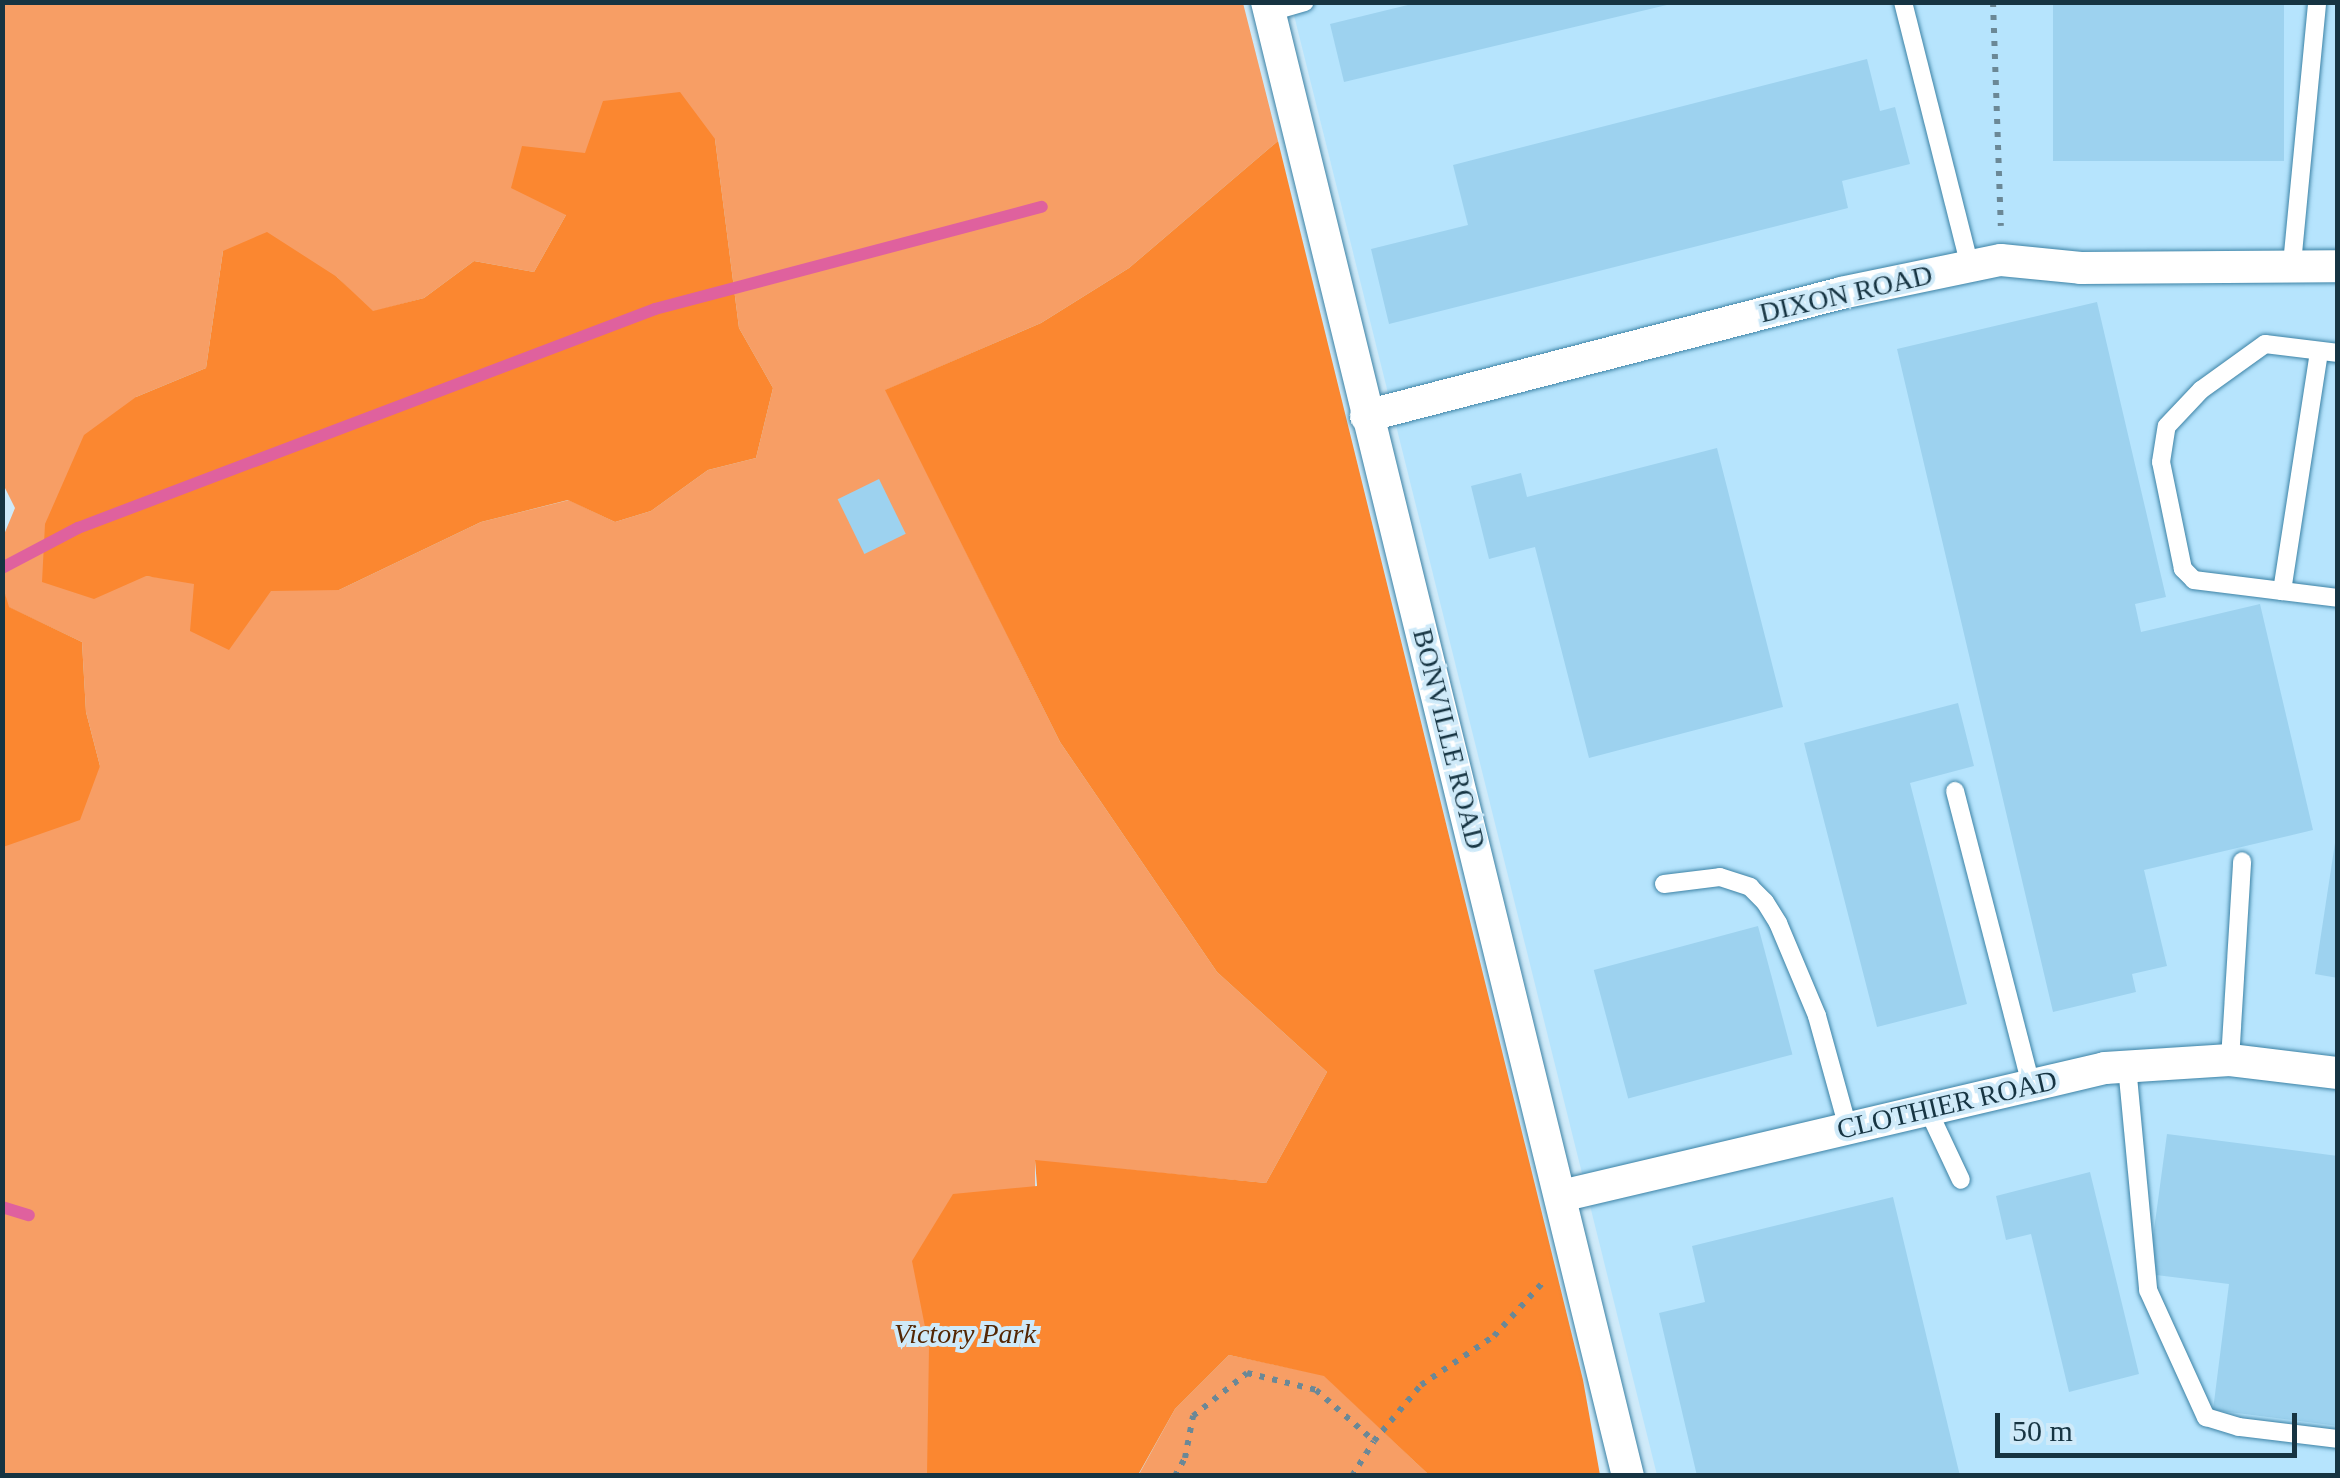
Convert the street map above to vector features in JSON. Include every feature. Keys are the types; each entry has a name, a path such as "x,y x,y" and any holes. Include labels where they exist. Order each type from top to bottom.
{"street":[{"name":"BONVILLE ROAD","path":"1268,7 1628,1476"},
{"name":"DIXON ROAD","path":"1366,416 1841,293 1986,263 2081,268 2338,266"},
{"name":"CLOTHIER ROAD","path":"1562,1196 2127,1066 2230,1060 2338,1073"}],"lane":[{"path":"1268,7 1305,2"},
{"path":"1903,2 1986,263"},
{"path":"2292,264 2317,2"},
{"path":"2282,592 2328,353 2264,344 2201,390 2167,426 2161,462 2183,569 2194,580 2282,592 2338,598"},
{"path":"1955,791 2030,1086"},
{"path":"2230,1060 2242,861"},
{"path":"1664,884 1720,877 1750,886 1765,902 1778,923 1817,1016 1848,1128"},
{"path":"2127,1066 2148,1290 2206,1417 2238,1427 2338,1440"},
{"path":"1928,1110 1961,1180"}],"path":[{"path":"1986,263 1993,2"},
{"path":"1352,1476 1374,1441 1421,1385 1494,1336 1551,1274 1578,1264"},
{"path":"1175,1476 1185,1458 1194,1416 1247,1373 1316,1390 1374,1441"}],"shaded area":[{"path":"1291,3 2337,3 2337,1475 1657,1475"}],"green space":[{"name":"Victory Park","path":"2,3 1243,3 1278,141 1129,268 1041,323 886,390 1060,742 1217,972 1327,1072 1266,1183 1035,1161 1037,1475 3,1475 3,847 100,766 86,712 82,642 8,607 3,587 3,537 15,508 2,482","holes":["715,139 739,328 773,388 756,458 708,470 651,511 615,522 569,500 481,522 339,590 271,590 146,576 136,397 206,368 223,251 337,277 372,312 424,298 474,261 534,272 566,215"]},
{"path":"680,92 715,139 739,328 773,388 756,458 708,470 651,511 615,522 568,500 481,522 339,590 271,591 229,650 190,631 194,584 146,576 94,599 42,582 45,524 84,435 136,397 206,368 223,251 267,232 337,277 373,311 424,298 474,261 534,272 566,215 511,188 522,146 585,153 603,101"},
{"name":"Victory Park","path":"1278,141 1583,1380 1600,1475 1429,1475 1324,1376 1229,1355 1175,1409 1138,1475 927,1475 929,1347 912,1261 953,1194 1037,1186 1035,1160 1266,1183 1327,1072 1217,972 1060,742 885,390 1041,323 1129,268"},
{"path":"3,587 9,607 82,642 86,712 100,766 80,820 3,847"},
{"path":"1229,1355 1324,1375 1429,1475 1138,1476 1175,1409"}],"building":[{"path":"1420,2 1671,4 1344,82 1330,24"},
{"path":"2053,2 2284,2 2284,161 2053,161"},
{"path":"1867,59 1880,111 1895,107 1910,164 1842,181 1848,208 1389,324 1371,249 1468,225 1453,165"},
{"path":"2097,302 2166,597 2135,604 2141,632 2260,604 2313,830 2144,870 2167,966 2132,974 2136,992 2053,1012 1897,349"},
{"path":"1717,448 1783,707 1589,758 1535,547 1489,559 1471,486 1521,473 1527,497"},
{"path":"879,479 906,534 864,554 838,499"},
{"path":"1958,703 1974,766 1910,783 1967,1004 1877,1027 1804,743"},
{"path":"2335,843 2338,844 2338,978 2315,974"},
{"path":"1758,926 1792,1054 1628,1098 1594,970"},
{"path":"2167,1134 2338,1156 2338,1426 2213,1410 2229,1284 2148,1274"},
{"path":"2090,1172 2139,1374 2069,1392 2031,1234 2006,1240 1996,1196"},
{"path":"1893,1197 1960,1476 1697,1476 1659,1313 1705,1302 1692,1246"}],"waterway":[{"path":"2,568 78,528 655,309 1042,207"},
{"path":"2,1207 29,1215"}]}
